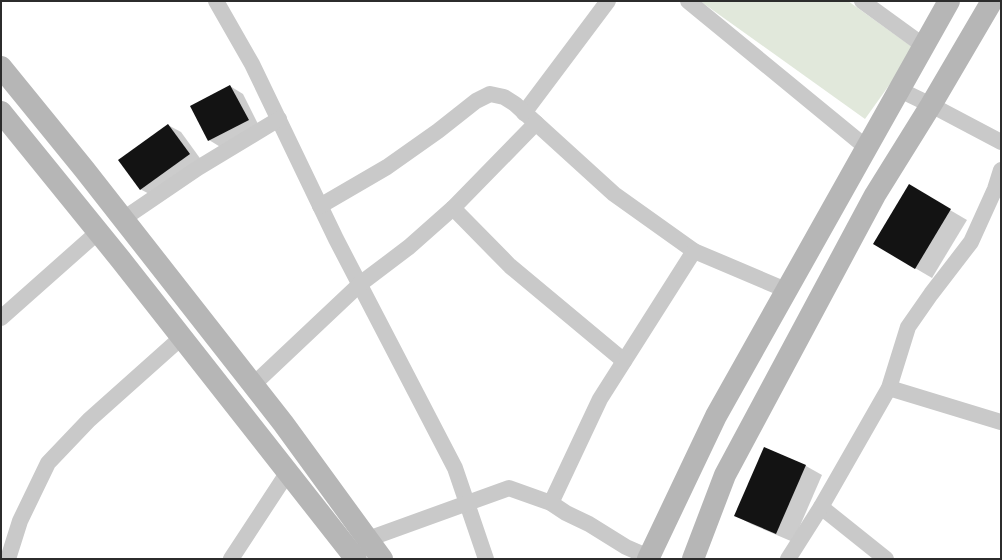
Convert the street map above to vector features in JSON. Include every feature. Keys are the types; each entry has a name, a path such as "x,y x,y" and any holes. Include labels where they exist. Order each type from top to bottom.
{"main road":[{"path":"648,558 716,416 950,1"},
{"path":"693,559 725,475 875,194 931,105 992,1"},
{"path":"1,67 123,219 283,423 382,559"},
{"path":"1,112 182,337 356,559"}],"street":[{"path":"216,1 252,64 320,206 455,468 486,559"},
{"path":"253,385 360,284 409,247 453,208 530,118 608,1"},
{"path":"688,1 867,148"},
{"path":"862,1 924,46"},
{"path":"900,90 1001,142"},
{"path":"320,206 387,167 476,102 490,94 504,97 515,104 614,194 694,251 786,290"},
{"path":"123,219 198,168 278,119"},
{"path":"788,559 821,507 889,388 908,327 971,242 1001,170"},
{"path":"453,208 510,266 624,361"},
{"path":"1,318 98,232"},
{"path":"551,503 600,399 694,251"},
{"path":"8,559 20,522 48,463 89,420 182,337"},
{"path":"889,388 1001,422"},
{"path":"231,559 288,472"},
{"path":"368,539 510,488 551,503 566,513 589,524 626,547 648,558"},
{"path":"821,507 886,559"}],"shaded area":[{"path":"700,1 848,1 915,49 865,119"}],"building":[{"path":"230,85 249,120 208,141 190,106"},
{"path":"168,124 190,154 140,190 118,160"},
{"path":"909,184 951,209 915,269 873,244"},
{"path":"764,447 806,465 776,534 734,516"}]}
